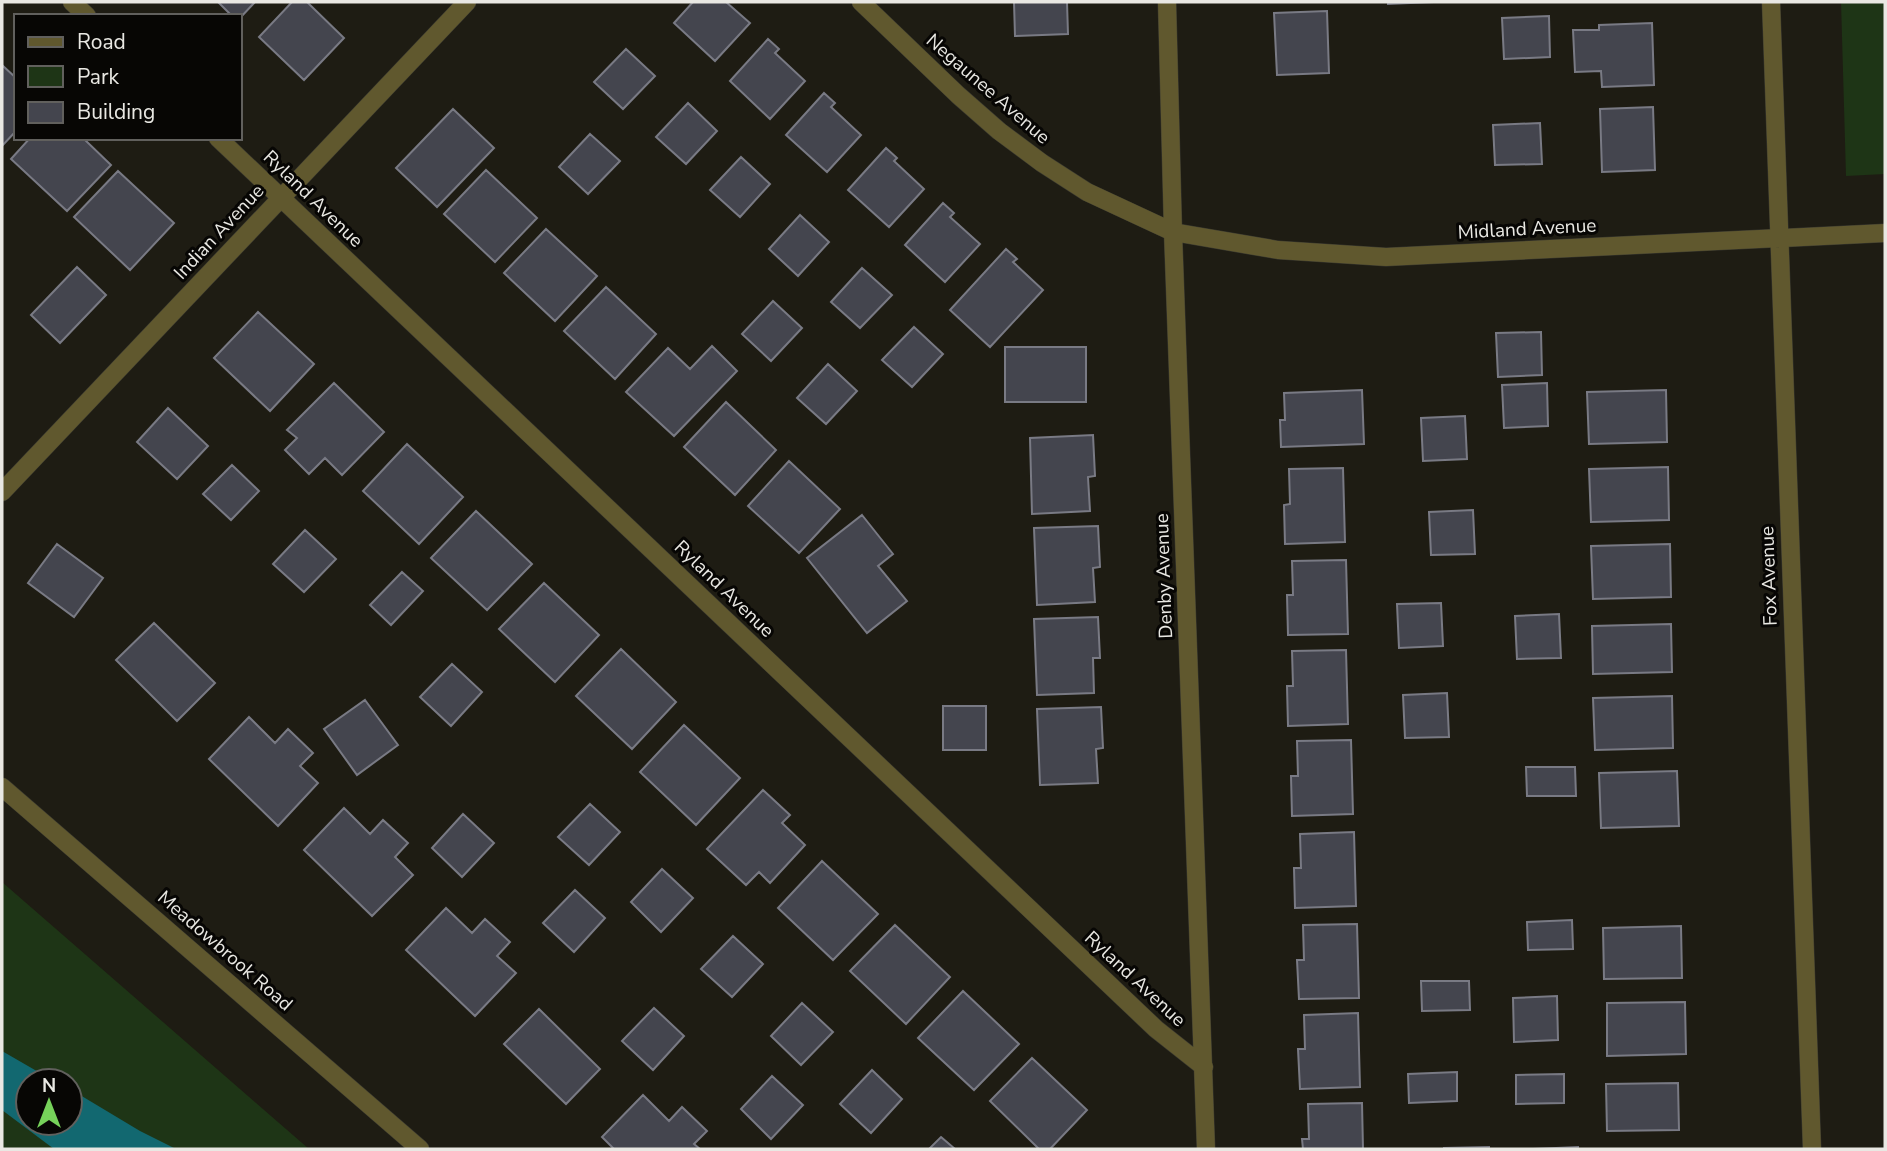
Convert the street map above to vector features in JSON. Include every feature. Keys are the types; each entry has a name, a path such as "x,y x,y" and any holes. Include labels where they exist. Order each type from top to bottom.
{"street":[{"path":"72,2 85,14"},
{"name":"Indian Avenue","path":"2,492 467,2"},
{"name":"Negaunee Avenue","path":"861,2 958,95 999,131 1042,163 1087,192 1172,232"},
{"name":"Denby Avenue","path":"1167,2 1172,232 1206,1149"},
{"name":"Fox Avenue","path":"1770,2 1812,1149"},
{"name":"Ryland Avenue","path":"220,140 1156,1029 1204,1067"},
{"name":"Midland Avenue","path":"1172,232 1278,250 1386,257 1885,233"},
{"name":"Meadowbrook Road","path":"2,787 420,1149"}],"green space":[{"path":"1841,2 1885,2 1885,174 1846,176"},
{"path":"2,882 309,1149 2,1149"}],"water":[{"path":"2,1051 30,1067 14,1067 14,1119 2,1110"},
{"path":"84,1097 176,1149 54,1149 38,1137 84,1137"}],"building":[{"path":"218,2 255,2 242,16 230,14"},
{"path":"292,2 307,2 344,38 304,80 259,37"},
{"path":"693,2 726,2 750,23 715,61 674,23"},
{"path":"1014,2 1067,2 1068,34 1015,36"},
{"path":"1388,2 1434,2 1388,4"},
{"path":"1327,11 1329,73 1277,75 1274,13"},
{"path":"1549,16 1550,57 1504,59 1502,18"},
{"path":"1652,23 1654,85 1602,87 1601,71 1575,72 1573,30 1599,30 1599,25"},
{"path":"768,39 779,49 775,53 805,81 770,119 730,81"},
{"path":"626,49 655,76 623,109 594,82"},
{"path":"2,65 14,76 14,133 2,146"},
{"path":"824,93 835,103 831,107 861,135 827,172 786,135"},
{"path":"688,103 717,131 686,164 656,137"},
{"path":"1653,107 1655,170 1602,172 1600,109"},
{"path":"453,109 494,148 437,207 396,168"},
{"path":"1540,123 1542,164 1495,165 1493,125"},
{"path":"590,134 620,161 588,194 559,167"},
{"path":"28,140 85,140 111,165 67,211 11,159"},
{"path":"886,148 897,158 894,161 924,189 889,227 848,190"},
{"path":"741,157 770,184 740,217 710,190"},
{"path":"486,170 537,218 495,262 444,214"},
{"path":"118,171 174,223 130,270 74,217"},
{"path":"943,203 954,213 950,217 980,244 945,282 905,245"},
{"path":"800,215 829,242 798,276 769,249"},
{"path":"546,229 597,276 555,321 504,273"},
{"path":"1006,249 1017,259 1013,262 1043,290 990,347 950,310"},
{"path":"77,267 106,295 60,343 31,315"},
{"path":"862,268 892,295 860,328 831,302"},
{"path":"606,287 656,334 615,379 564,331"},
{"path":"773,301 802,328 771,361 742,334"},
{"path":"258,312 314,364 270,411 214,358"},
{"path":"914,327 943,354 912,387 882,360"},
{"path":"1541,332 1542,375 1498,377 1496,333"},
{"path":"712,346 737,371 674,436 626,392 668,348 690,369"},
{"path":"1005,347 1086,347 1086,402 1005,402"},
{"path":"828,364 857,391 826,424 797,398"},
{"path":"334,383 384,432 342,475 325,458 309,474 285,450 297,438 287,430"},
{"path":"1547,383 1548,426 1504,428 1502,385"},
{"path":"1362,390 1364,444 1281,447 1280,420 1285,420 1284,393"},
{"path":"1666,390 1667,442 1589,444 1587,392"},
{"path":"726,402 776,450 735,495 684,447"},
{"path":"168,408 208,446 177,479 137,442"},
{"path":"1465,416 1467,459 1423,461 1421,418"},
{"path":"1093,435 1095,476 1088,477 1090,511 1032,514 1030,438"},
{"path":"407,444 463,497 419,544 363,491"},
{"path":"789,461 840,509 799,553 748,506"},
{"path":"232,465 259,491 231,520 203,494"},
{"path":"1668,467 1669,520 1591,522 1589,469"},
{"path":"1343,468 1345,542 1285,544 1284,505 1290,504 1289,469"},
{"path":"1473,510 1475,554 1431,555 1429,512"},
{"path":"476,511 532,564 487,610 431,558"},
{"path":"862,515 893,554 878,566 907,601 867,633 807,558"},
{"path":"1098,526 1100,567 1093,568 1095,602 1037,605 1034,528"},
{"path":"305,530 336,559 304,592 273,564"},
{"path":"57,544 103,578 74,617 28,583"},
{"path":"1670,544 1671,597 1593,599 1591,546"},
{"path":"1346,560 1348,634 1288,635 1287,595 1293,595 1292,561"},
{"path":"402,572 423,591 391,625 370,605"},
{"path":"544,583 599,635 555,682 499,629"},
{"path":"1441,603 1443,646 1399,648 1397,604"},
{"path":"1559,614 1561,658 1517,659 1515,616"},
{"path":"1098,617 1100,658 1093,658 1094,693 1037,695 1034,619"},
{"path":"154,623 215,683 177,721 116,660"},
{"path":"1671,624 1672,672 1593,674 1592,626"},
{"path":"621,649 676,702 632,749 576,696"},
{"path":"1346,650 1348,724 1288,726 1287,686 1293,686 1292,651"},
{"path":"452,664 482,692 451,726 420,697"},
{"path":"1447,693 1449,737 1405,738 1403,695"},
{"path":"1672,696 1673,748 1595,750 1593,698"},
{"path":"365,700 398,745 357,775 324,729"},
{"path":"943,706 986,706 986,750 943,750"},
{"path":"1101,707 1103,748 1096,749 1098,783 1040,785 1037,709"},
{"path":"249,717 275,743 288,729 313,753 300,766 318,783 278,826 209,759"},
{"path":"684,725 740,778 696,825 640,772"},
{"path":"1351,740 1353,814 1292,816 1291,776 1298,776 1297,741"},
{"path":"1526,767 1575,767 1576,796 1527,796"},
{"path":"1677,771 1679,826 1601,828 1599,773"},
{"path":"763,790 790,815 782,823 805,845 770,883 759,872 746,885 707,849"},
{"path":"590,804 620,832 589,865 558,837"},
{"path":"344,808 370,834 383,820 408,843 395,857 413,875 372,916 304,850"},
{"path":"463,814 494,843 462,877 432,848"},
{"path":"1354,832 1356,906 1295,908 1294,868 1301,868 1300,834"},
{"path":"822,861 878,914 833,960 778,908"},
{"path":"662,869 693,898 661,932 631,902"},
{"path":"575,890 605,918 574,952 543,923"},
{"path":"446,908 472,933 485,919 510,942 497,956 516,973 475,1016 406,950"},
{"path":"1572,920 1573,949 1528,950 1527,922"},
{"path":"1357,924 1359,998 1299,999 1297,960 1304,960 1303,925"},
{"path":"895,925 950,977 906,1024 850,971"},
{"path":"1681,926 1682,978 1604,979 1603,928"},
{"path":"733,936 763,964 732,997 701,969"},
{"path":"1421,981 1469,981 1470,1010 1422,1011"},
{"path":"963,991 1019,1044 974,1090 918,1038"},
{"path":"1557,996 1558,1040 1514,1042 1513,998"},
{"path":"1685,1002 1686,1054 1607,1056 1607,1003"},
{"path":"802,1003 833,1032 801,1065 771,1036"},
{"path":"654,1008 684,1036 653,1070 622,1041"},
{"path":"539,1009 600,1069 566,1104 504,1044"},
{"path":"1358,1013 1360,1087 1300,1089 1298,1049 1305,1049 1304,1015"},
{"path":"1032,1058 1087,1110 1050,1149 1039,1149 990,1101"},
{"path":"872,1070 902,1099 871,1133 840,1104"},
{"path":"1457,1072 1457,1101 1409,1103 1408,1074"},
{"path":"1564,1074 1564,1103 1516,1104 1516,1075"},
{"path":"772,1076 803,1105 771,1139 741,1109"},
{"path":"1678,1083 1679,1130 1607,1131 1606,1084"},
{"path":"643,1095 669,1121 682,1107 707,1131 694,1144 700,1149 614,1149 602,1137"},
{"path":"1362,1103 1363,1149 1303,1149 1302,1139 1309,1139 1308,1104"},
{"path":"941,1137 955,1149 929,1149"},
{"path":"1578,1147 1578,1149 1533,1149"},
{"path":"1444,1148 1489,1149 1444,1149"}]}
